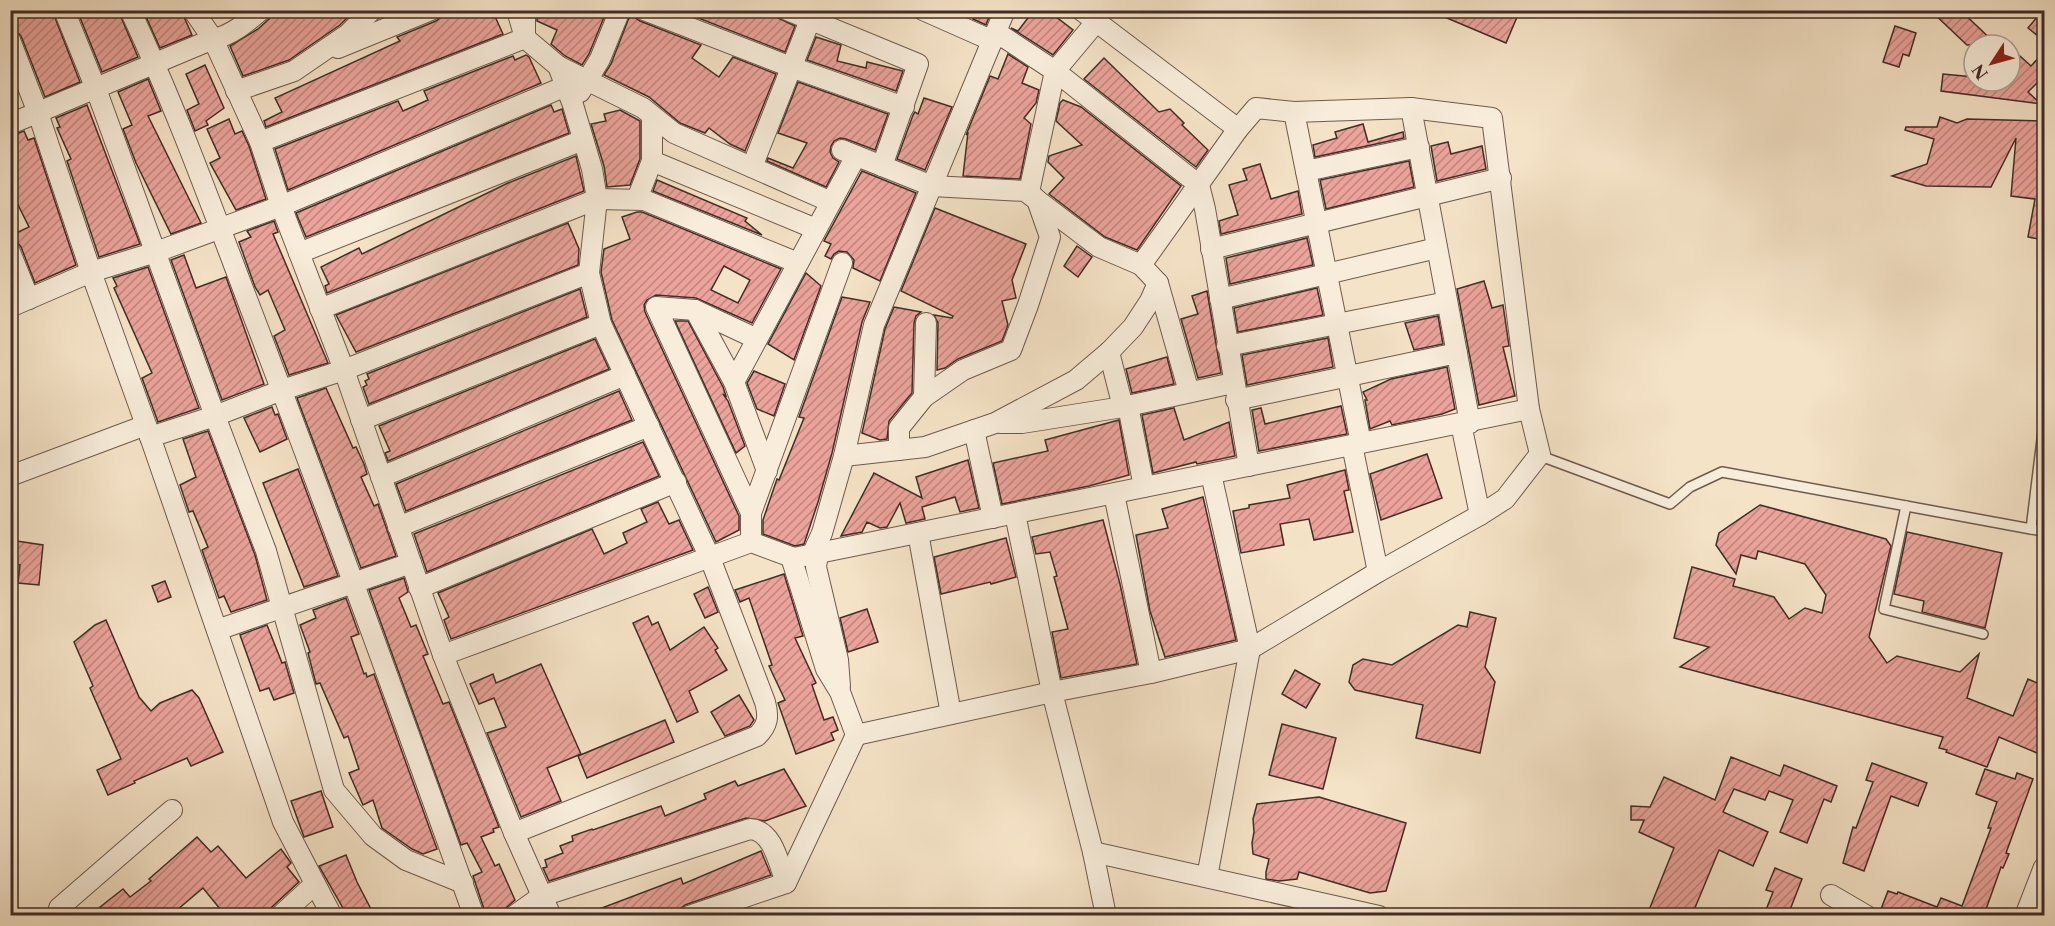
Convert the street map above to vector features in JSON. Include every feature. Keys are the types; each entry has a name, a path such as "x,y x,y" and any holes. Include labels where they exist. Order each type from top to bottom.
{"street":[{"path":"64,10 96,88 266,550 334,790 373,836 406,860 463,883"},
{"path":"130,10 155,64 282,390 474,915"},
{"path":"193,10 213,39 260,142 281,206 344,370 443,655 514,833 551,915"},
{"path":"10,124 220,38 261,10"},
{"path":"236,91 294,71 348,34 372,10"},
{"path":"310,59 387,19 431,10"},
{"path":"517,10 525,38 558,66 586,82 643,108 674,133 831,202"},
{"path":"525,10 525,38"},
{"path":"10,252 16,302 91,272 156,252 281,206 569,95 586,82 600,59 620,10"},
{"path":"644,10 791,67 904,106"},
{"path":"787,10 812,15 918,64 882,166"},
{"path":"923,10 995,36 1055,71 1199,185 1249,466"},
{"path":"840,692 838,660 815,554 844,456 874,325 1005,10"},
{"path":"752,167 812,15"},
{"path":"899,450 899,428 924,397 963,370 1011,350 1050,237 1036,200 1029,192 1055,71 1089,16 1238,129"},
{"path":"260,142 525,38"},
{"path":"10,40 38,113 91,272 283,822 332,915"},
{"path":"514,833 757,736 765,728 768,716 765,702 710,558 602,324 589,273 597,199 592,169 558,66"},
{"path":"856,735 1151,673 1250,649 1378,572 1480,516 1505,499 1540,454 1529,409 1492,118 1411,108 1294,112 1256,108 1238,129 1141,266"},
{"path":"1411,108 1457,353 1465,423 1480,516"},
{"path":"1294,112 1347,376 1378,572"},
{"path":"637,199 652,161 652,116"},
{"path":"299,253 583,140"},
{"path":"1306,171 1419,147"},
{"path":"734,382 831,202 849,153 932,186 1026,191 1099,247 1141,266 1158,283 1190,392"},
{"path":"652,161 816,229"},
{"path":"1211,249 1500,178"},
{"path":"320,309 597,199 644,200 798,263"},
{"path":"1220,299 1437,248"},
{"path":"751,542 751,513 842,263"},
{"path":"10,476 148,431 215,416 282,390 344,370 589,273"},
{"path":"844,456 926,447 995,423 1076,380 1109,352 1133,327 1150,301 1158,283"},
{"path":"1227,346 1447,302"},
{"path":"751,513 656,307 695,309 757,339"},
{"path":"695,309 734,382 767,471"},
{"path":"924,397 926,323"},
{"path":"361,420 602,324"},
{"path":"1109,352 1126,406 1144,487"},
{"path":"995,423 1022,423 1126,406 1190,392 1235,391 1347,376 1457,353"},
{"path":"381,477 625,375"},
{"path":"443,655 751,542 794,558 1529,409"},
{"path":"398,527 649,426"},
{"path":"974,430 993,518"},
{"path":"1207,877 1250,649 1211,474"},
{"path":"419,588 676,482"},
{"path":"1114,494 1151,673"},
{"path":"1015,514 1052,692 1093,852 1106,915"},
{"path":"918,533 951,714"},
{"path":"689,915 786,883 856,735 840,692 826,669 791,556"},
{"path":"217,630 411,563"},
{"path":"65,915 59,908 172,810"},
{"path":"514,915 542,896 750,829 758,829 766,835 786,883"},
{"path":"1093,852 1379,915"},
{"path":"2025,915 2044,867"},
{"path":"280,915 315,884"},
{"path":"1831,896 1868,915"}],"lane":[{"path":"2031,529 2044,423"},
{"path":"1540,454 1670,504 1690,487 1722,472 2044,531"},
{"path":"1906,506 1884,609 1983,634"}],"building":[{"path":"10,10 52,10 80,82 45,97 21,36 10,19"},
{"path":"77,10 118,10 138,57 102,72"},
{"path":"143,10 181,10 192,35 160,48"},
{"path":"274,10 355,10 340,25 289,60 243,76 230,46 258,29 269,19"},
{"path":"443,10 492,10 503,34 266,127 264,121 282,112 275,98 400,41 397,37 436,21 441,17"},
{"path":"537,10 607,10 589,54 582,65 565,56 551,44 557,30 537,21"},
{"path":"632,10 634,17 640,21 701,45 692,58 719,77 733,57 776,74 745,151 730,144 709,128 705,133 680,123 649,97 604,75 611,64"},
{"path":"678,10 775,10 778,18 795,26 785,52"},
{"path":"1034,10 1047,10 1073,30 1053,55 1011,28 1018,31"},
{"path":"1428,10 1520,10 1506,43"},
{"path":"1930,10 1960,10 1984,33 1962,33 1962,40"},
{"path":"2044,10 2044,41 2028,28"},
{"path":"976,12 989,17 986,25 973,19"},
{"path":"1895,26 1916,33 1909,56 1903,54 1899,67 1883,62"},
{"path":"816,37 841,45 837,61 866,68 867,62 903,71 896,91 807,60"},
{"path":"2044,52 2044,76 2028,92 2041,104 1941,91 1943,74 1962,76 1962,93 2022,93 2022,58 2031,66"},
{"path":"1008,54 1028,67 1022,83 1039,90 1036,103 1024,118 1031,124 1020,179 963,176 968,132 966,135 990,76 998,79"},
{"path":"526,55 541,83 288,190 275,149 398,101 403,111 428,100 424,91 513,56 515,60"},
{"path":"1104,58 1159,112 1170,109 1184,123 1182,125 1208,150 1196,167 1084,79"},
{"path":"205,65 224,108 206,121 208,125 195,131 187,110 199,104 186,74"},
{"path":"148,79 161,111 148,116 201,223 171,234 136,163 123,129 132,125 118,92"},
{"path":"798,82 888,114 875,150 846,139 840,138 834,141 830,152 839,162 826,187 767,161 768,158 793,168 807,143 778,133"},
{"path":"924,98 952,107 925,170 897,159 913,115 915,112 918,114"},
{"path":"1063,100 1081,107 1181,186 1137,250 1105,237 1049,194 1064,178 1048,162 1049,156 1082,145 1056,121 1060,103"},
{"path":"87,105 140,244 99,257 67,161 71,159 57,128 60,127 56,118"},
{"path":"551,105 554,112 562,109 569,133 306,237 296,213"},
{"path":"620,110 640,121 640,159 630,185 607,187 604,166 591,124 606,121 604,114"},
{"path":"1940,117 1957,123 1967,119 2044,121 2044,240 2028,237 2035,199 2011,196 2016,138 1991,187 1926,186 1892,176 1927,164 1934,139 1905,130 1906,127 1937,127"},
{"path":"229,119 235,134 242,131 249,146 266,199 236,210 210,163 220,158 207,129"},
{"path":"1363,124 1368,142 1403,132 1404,138 1315,157 1313,145 1337,138 1335,132"},
{"path":"24,131 28,140 34,138 76,265 35,283 21,247 17,242 10,240 10,236 29,227 15,199 10,201 10,136"},
{"path":"1448,142 1451,154 1482,146 1486,169 1437,181 1431,146"},
{"path":"576,156 584,191 327,293 325,286 329,284 321,267 359,248 362,254 508,183"},
{"path":"1409,161 1414,187 1326,209 1320,180"},
{"path":"1260,164 1271,199 1298,191 1302,214 1221,234 1219,221 1238,215 1229,185 1247,180 1243,169"},
{"path":"862,171 916,193 880,281 853,268 854,260 847,252 839,251 831,259 825,256 831,244 824,241"},
{"path":"657,180 747,218 745,221 762,235 653,191"},
{"path":"935,208 1026,244 1012,280 1016,298 1002,301 1008,325 1002,341 937,370 938,323 934,315 952,318 953,316 901,291"},
{"path":"642,212 781,269 752,323 696,298 656,295 647,300 644,305 645,312 739,516 739,530 716,542 612,320 601,272 604,249 630,239 622,217","holes":["724,266 750,280 738,303 711,290"]},
{"path":"274,221 278,232 273,234 328,363 289,375 274,336 285,330 268,290 260,295 255,287 239,242 251,237 247,231"},
{"path":"568,223 579,249 578,265 356,352 336,315"},
{"path":"1307,238 1313,265 1230,284 1226,258"},
{"path":"1077,246 1092,257 1078,277 1064,266"},
{"path":"184,255 196,288 226,277 264,384 222,400 171,260"},
{"path":"148,267 199,408 158,422 142,378 152,373 114,288 117,286 113,278"},
{"path":"806,273 821,286 794,360 768,344"},
{"path":"1484,281 1492,308 1503,305 1509,346 1503,347 1515,396 1479,405 1457,289"},
{"path":"1317,288 1323,315 1238,332 1234,308"},
{"path":"580,289 587,317 369,404 363,387 367,385 365,381 369,379 367,374"},
{"path":"1207,291 1221,373 1198,378 1181,319 1198,314 1192,296"},
{"path":"842,297 870,302 862,322 832,453 818,502 804,544 795,546 763,534 763,520 777,479 779,480 804,418 799,417"},
{"path":"894,307 921,312 916,316 914,323 912,393 889,421 887,439 880,440 862,433 885,329"},
{"path":"1438,316 1443,344 1414,350 1405,323"},
{"path":"675,321 688,321 723,387 726,396 723,394 728,401 745,446 736,453"},
{"path":"1328,338 1333,367 1247,385 1242,355"},
{"path":"595,339 609,369 388,461 385,453 390,451 379,426"},
{"path":"1167,357 1174,384 1132,393 1126,369"},
{"path":"1447,367 1455,409 1392,425 1390,421 1370,429 1365,400 1367,400 1363,392 1391,379"},
{"path":"754,371 785,384 774,416 757,409 747,383"},
{"path":"326,388 353,448 356,447 364,464 367,474 361,477 374,506 378,504 396,556 361,568 297,398"},
{"path":"619,391 632,420 406,511 396,484"},
{"path":"1341,406 1347,434 1259,451 1252,410 1261,408 1265,424"},
{"path":"272,407 275,415 278,414 287,439 260,452 244,418"},
{"path":"1174,408 1184,440 1229,422 1235,456 1197,464 1196,462 1153,473 1142,415"},
{"path":"1119,420 1129,475 1089,486 1002,504 993,463 1048,451 1045,440"},
{"path":"208,431 255,555 267,600 231,612 224,596 219,598 202,550 208,547 193,511 189,512 180,485 196,477 183,439"},
{"path":"643,442 659,476 427,572 414,534"},
{"path":"1427,454 1442,498 1381,520 1370,474"},
{"path":"968,460 979,508 960,512 955,497 922,507 925,519 906,523 900,503 887,527 880,528 867,522 862,532 841,536 874,473 922,498 916,477"},
{"path":"298,469 338,576 304,587 263,483"},
{"path":"1345,470 1349,490 1344,491 1353,532 1314,540 1309,519 1280,524 1284,545 1241,553 1233,511 1249,508 1249,505 1290,498 1287,485"},
{"path":"1203,497 1236,640 1165,657 1150,611 1136,535 1168,528 1162,509"},
{"path":"658,502 669,524 679,520 693,550 451,639 444,620 449,617 438,593 592,529 604,554 627,543 623,533 647,522 641,509"},
{"path":"1760,505 1886,539 1891,546 1869,637 1887,663 1897,656 1960,672 1979,654 1967,698 2013,716 2028,679 2044,686 2044,756 1999,737 1987,767 1939,748 1943,737 1680,667 1709,647 1674,638 1692,567 1735,579 1733,586 1774,597 1789,619 1805,608 1822,613 1826,595 1805,564 1758,551 1756,559 1741,555 1736,574 1716,545 1719,533"},
{"path":"1103,520 1120,584 1137,664 1061,678 1052,632 1068,629 1050,552 1036,554 1032,537"},
{"path":"1907,532 2002,553 1985,628 1922,612 1924,601 1894,594"},
{"path":"1006,538 1016,577 941,594 934,557"},
{"path":"10,540 43,545 39,585 18,583 20,565 10,564"},
{"path":"784,574 803,636 795,638 816,683 812,685 824,720 833,717 838,730 831,733 834,740 796,754 778,703 785,700 769,666 772,665 749,598 740,602 735,590"},
{"path":"404,578 408,592 399,598 411,627 416,625 428,654 423,656 443,704 449,702 499,827 493,829 494,832 481,837 495,866 499,864 515,900 502,915 486,915 473,876 482,872 467,843 461,845 369,590"},
{"path":"165,581 171,597 158,602 152,586"},
{"path":"708,587 718,612 705,618 694,594"},
{"path":"346,598 359,634 351,637 364,674 366,673 367,677 374,674 437,849 423,854 382,828 373,800 363,805 349,773 359,769 348,736 344,738 320,683 316,684 308,653 310,652 300,625 316,618 313,610"},
{"path":"867,609 878,642 848,652 840,618"},
{"path":"1470,612 1496,618 1485,667 1495,682 1480,753 1416,738 1423,705 1355,690 1349,682 1353,665 1363,659 1392,665 1458,625 1467,627"},
{"path":"648,616 652,625 658,622 670,650 704,627 718,648 715,650 727,670 689,691 698,712 677,722 633,623"},
{"path":"106,620 139,697 151,711 160,703 192,690 199,698 223,752 191,766 187,758 108,795 97,770 121,759 90,688 93,686 74,642 95,625"},
{"path":"267,625 282,663 285,662 294,693 274,700 269,688 260,691 240,635"},
{"path":"541,664 581,754 547,768 561,801 521,817 487,733 506,727 494,698 479,704 470,684 493,674 496,683"},
{"path":"1295,670 1320,684 1306,708 1282,694"},
{"path":"739,695 754,720 750,726 725,736 711,712"},
{"path":"665,720 674,742 587,778 578,756"},
{"path":"1282,724 1336,738 1323,789 1269,775"},
{"path":"1731,757 1780,776 1784,765 1837,786 1831,802 1824,799 1807,843 1780,832 1793,800 1769,791 1765,800 1734,789 1723,812 1768,832 1753,866 1719,850 1692,915 1647,915 1674,848 1639,832 1644,820 1631,820 1631,806 1650,807 1664,777 1715,800"},
{"path":"1872,763 1927,783 1918,806 1891,796 1864,871 1843,863 1853,827 1856,828 1873,782 1866,780"},
{"path":"784,769 806,806 765,821 746,818 549,881 543,868 547,867 545,860 563,853 560,846 573,841 572,836 661,806 665,816 706,799 704,794 735,781 738,786"},
{"path":"1985,769 2015,779 2017,773 2033,779 2006,853 2009,854 2003,868 2001,867 1984,915 1901,915 1881,909 1888,891 1897,894 1898,892 1937,907 1941,898 1962,906 1991,828 1988,828 1997,802 1976,794"},
{"path":"321,791 333,827 304,837 291,801"},
{"path":"1319,797 1406,823 1386,891 1370,893 1299,872 1297,879 1279,881 1266,879 1269,859 1253,854 1253,819 1257,804"},
{"path":"197,837 211,852 218,846 246,878 281,849 291,863 287,867 299,882 272,907 268,915 225,915 203,888 171,915 90,915 123,889 130,897 151,881 149,879"},
{"path":"761,851 771,875 685,905 677,915 586,915 681,878 683,884"},
{"path":"346,855 374,915 347,915 319,866"},
{"path":"1775,868 1802,879 1788,915 1764,915 1773,892 1766,890"}]}
